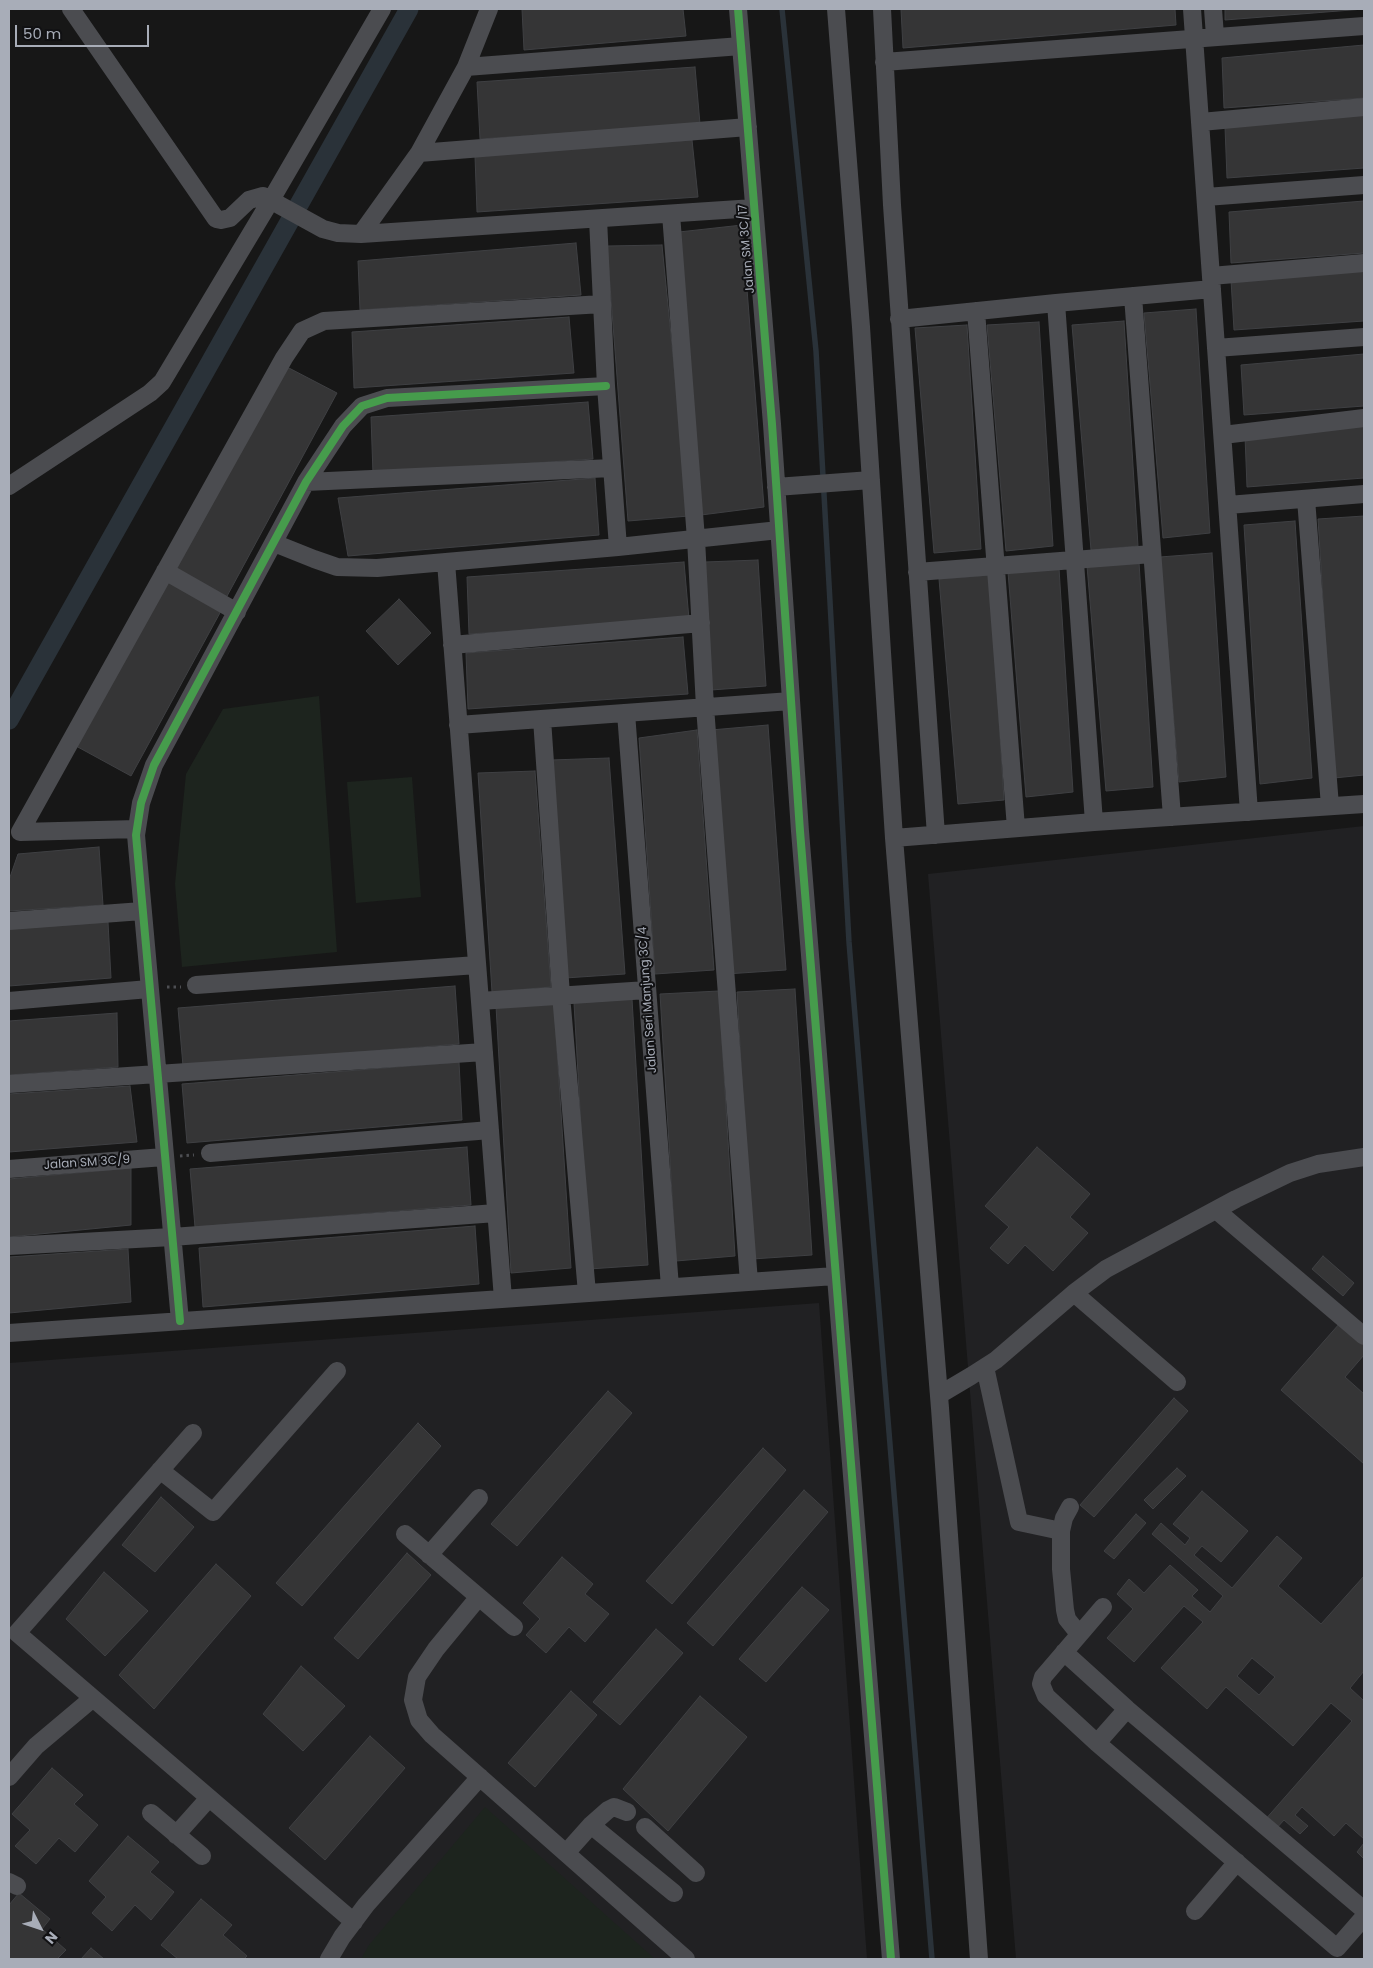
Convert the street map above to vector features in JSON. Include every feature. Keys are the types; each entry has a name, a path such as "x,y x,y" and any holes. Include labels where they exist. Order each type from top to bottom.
{"street":[{"path":"71,9 216,219 230,218 249,200 263,196 322,229 360,234 754,208"},
{"path":"9,486 150,394 162,382 277,203 382,9"},
{"path":"360,234 419,153 466,67 489,9"},
{"name":"Jalan SM 3C/17","path":"738,9 835,1276 891,1959"},
{"path":"836,9 861,327 894,838 939,1395 980,1959"},
{"path":"882,9 900,319 936,835"},
{"path":"1192,9 1250,812"},
{"path":"1213,9 1215,36"},
{"path":"884,62 1364,26"},
{"path":"466,67 741,46"},
{"path":"1200,122 1364,107"},
{"path":"419,153 748,127"},
{"path":"1206,197 1364,185"},
{"path":"671,214 696,539 705,707 749,1282"},
{"path":"598,219 606,386 618,547"},
{"path":"900,319 1133,296 1212,283 1364,263"},
{"path":"1133,296 1172,817"},
{"path":"1056,303 1094,822"},
{"path":"137,829 20,832 284,358 302,331 324,321 602,304"},
{"path":"976,311 1016,828"},
{"path":"1216,348 1364,337"},
{"path":"180,1321 142,911 137,829 141,803 154,765 306,482 343,426 362,406 387,398 606,386"},
{"path":"1223,434 1364,418"},
{"path":"306,482 612,468"},
{"path":"776,487 871,480"},
{"path":"1228,505 1364,494"},
{"path":"1306,499 1330,806"},
{"path":"274,543 314,560 338,567 377,568 618,547 779,530"},
{"path":"917,572 1152,554"},
{"path":"446,562 503,1299"},
{"path":"165,572 237,612"},
{"path":"452,645 701,623"},
{"path":"458,725 791,701"},
{"name":"Jalan Seri Manjung 3C/4","path":"626,713 670,1287"},
{"path":"542,719 561,995 587,1293"},
{"path":"894,838 1094,822 1364,804"},
{"path":"9,921 142,911"},
{"path":"196,986 477,965"},
{"path":"9,1001 149,989"},
{"path":"480,1001 647,990"},
{"path":"9,1084 484,1052"},
{"path":"210,1153 490,1130"},
{"path":"939,1395 985,1368 1074,1293 1106,1270 1216,1210 1290,1173 1318,1164 1364,1157"},
{"name":"Jalan SM 3C/9","path":"9,1169 164,1158"},
{"path":"1216,1210 1364,1336"},
{"path":"9,1246 172,1237 496,1213"},
{"path":"9,1333 835,1276"},
{"path":"1074,1293 1177,1382"},
{"path":"985,1368 1019,1522 1061,1531"},
{"path":"160,1470 213,1512 336,1371"},
{"path":"192,1433 16,1633 354,1922"},
{"path":"429,1555 479,1498"},
{"path":"1070,1507 1064,1518 1061,1531 1061,1569 1064,1610 1067,1619 1079,1634"},
{"path":"405,1534 514,1628"},
{"path":"478,1598 436,1649 417,1676 413,1700 418,1720 480,1778 686,1959"},
{"path":"1103,1607 1043,1677 1041,1684 1046,1696 1096,1743 1337,1948 1364,1917"},
{"path":"1064,1652 1127,1709 1364,1910"},
{"path":"9,1777 36,1746 92,1698"},
{"path":"1096,1743 1127,1709"},
{"path":"329,1959 342,1937 354,1922 480,1778"},
{"path":"176,1835 209,1798"},
{"path":"566,1853 591,1825 608,1810 614,1807 627,1812"},
{"path":"151,1813 202,1856"},
{"path":"591,1825 674,1893"},
{"path":"645,1827 696,1873"},
{"path":"1196,1911 1238,1862"}],"path":[{"path":"149,989 196,986"},
{"path":"164,1158 210,1153"}],"shaded area":[{"path":"319,696 337,952 182,967 175,884 186,774 223,709"},
{"path":"412,777 421,897 356,903 347,782"},
{"path":"1364,826 1364,1959 1016,1959 928,874"},
{"path":"819,1303 867,1959 9,1959 9,1363"},
{"path":"485,1807 655,1959 361,1959 369,1945"}],"building":[{"path":"522,9 683,9 686,36 524,50"},
{"path":"901,9 1175,9 1176,25 903,48"},
{"path":"1225,9 1364,9 1225,20"},
{"path":"1364,45 1364,98 1224,108 1222,58"},
{"path":"695,67 700,124 480,139 477,82"},
{"path":"1364,115 1364,168 1227,178 1225,127"},
{"path":"692,140 698,197 477,212 475,156"},
{"path":"1364,201 1364,253 1231,263 1229,212"},
{"path":"742,225 764,507 701,515 679,232"},
{"path":"576,243 581,295 360,310 358,261"},
{"path":"662,245 689,516 628,521 607,246"},
{"path":"1364,268 1364,321 1234,330 1231,280"},
{"path":"1196,309 1210,533 1163,538 1144,313"},
{"path":"569,317 574,373 354,388 352,332"},
{"path":"1124,321 1138,546 1091,550 1072,325"},
{"path":"1039,322 1053,546 1006,551 987,325"},
{"path":"967,325 981,549 934,553 915,328"},
{"path":"1364,354 1364,406 1244,415 1241,365"},
{"path":"287,367 337,393 226,598 176,570"},
{"path":"588,402 593,459 373,474 371,417"},
{"path":"1364,426 1364,478 1247,487 1245,436"},
{"path":"595,478 599,535 348,556 338,498"},
{"path":"1364,516 1364,775 1334,778 1318,519"},
{"path":"1295,521 1312,778 1260,784 1244,525"},
{"path":"1212,553 1226,777 1179,782 1160,557"},
{"path":"758,560 766,686 711,690 705,562"},
{"path":"684,562 689,619 469,634 467,577"},
{"path":"1139,562 1153,787 1106,791 1087,566"},
{"path":"1059,568 1073,792 1026,797 1008,572"},
{"path":"990,575 1004,800 958,804 939,579"},
{"path":"167,580 221,611 131,776 76,746"},
{"path":"399,599 431,633 398,665 366,631"},
{"path":"683,637 688,694 468,709 466,653"},
{"path":"768,725 786,970 726,974 711,730"},
{"path":"697,730 714,970 655,974 639,738"},
{"path":"609,758 625,974 565,978 551,760"},
{"path":"535,771 551,987 492,992 478,773"},
{"path":"99,847 103,905 9,911 9,880 18,854"},
{"path":"108,922 111,978 9,986 9,929"},
{"path":"455,986 459,1044 183,1066 178,1008"},
{"path":"795,989 812,1255 752,1259 737,992"},
{"path":"719,991 735,1256 676,1261 660,994"},
{"path":"632,999 648,1265 589,1269 574,1003"},
{"path":"554,1003 571,1268 511,1273 496,1006"},
{"path":"117,1013 118,1067 9,1075 9,1021"},
{"path":"459,1062 462,1120 187,1143 182,1084"},
{"path":"130,1086 137,1142 9,1152 9,1094"},
{"path":"467,1147 471,1205 195,1227 190,1169"},
{"path":"1037,1147 1090,1194 1070,1217 1088,1233 1053,1271 1025,1245 1008,1264 990,1248 1009,1227 985,1206"},
{"path":"131,1168 131,1225 9,1237 9,1179"},
{"path":"475,1226 479,1284 203,1307 199,1248"},
{"path":"128,1249 131,1302 9,1313 9,1257"},
{"path":"1323,1256 1354,1283 1343,1296 1312,1269"},
{"path":"1340,1323 1364,1345 1364,1355 1345,1377 1364,1394 1364,1464 1281,1390"},
{"path":"608,1391 632,1413 517,1546 491,1524"},
{"path":"1174,1398 1188,1411 1094,1517 1080,1505"},
{"path":"418,1423 441,1446 302,1606 276,1583"},
{"path":"763,1448 786,1470 672,1604 646,1581"},
{"path":"1177,1468 1186,1476 1153,1509 1144,1500"},
{"path":"804,1490 828,1512 713,1646 687,1623"},
{"path":"1202,1491 1248,1531 1221,1562 1202,1546 1194,1555 1232,1588 1277,1536 1302,1558 1278,1586 1321,1624 1364,1576 1364,1671 1350,1688 1364,1701 1364,1839 1346,1823 1334,1836 1302,1807 1295,1815 1308,1826 1300,1834 1284,1820 1275,1830 1264,1821 1352,1721 1331,1703 1293,1746 1226,1687 1207,1709 1161,1668 1203,1622 1184,1606 1134,1662 1107,1638 1133,1609 1117,1594 1129,1579 1144,1593 1170,1565 1198,1590 1192,1596 1210,1612 1223,1596 1152,1534 1161,1523 1185,1545 1190,1538 1173,1524","holes":["1252,1658 1275,1677 1259,1695 1237,1676"]},
{"path":"161,1497 194,1527 155,1572 122,1545"},
{"path":"1136,1514 1146,1523 1114,1559 1104,1551"},
{"path":"407,1553 431,1575 358,1659 334,1638"},
{"path":"562,1557 593,1584 585,1594 609,1614 585,1642 569,1627 546,1653 526,1635 540,1619 523,1603"},
{"path":"216,1564 251,1596 154,1709 119,1675"},
{"path":"104,1572 148,1611 105,1656 66,1619"},
{"path":"802,1587 829,1610 766,1682 739,1659"},
{"path":"656,1629 683,1653 620,1725 593,1702"},
{"path":"301,1666 345,1706 303,1751 263,1714"},
{"path":"571,1691 597,1715 535,1787 508,1763"},
{"path":"700,1696 747,1737 668,1831 623,1789"},
{"path":"370,1736 405,1768 325,1860 289,1828"},
{"path":"52,1768 83,1795 74,1804 98,1825 75,1852 59,1838 36,1864 15,1846 30,1830 12,1814"},
{"path":"128,1836 159,1862 150,1872 174,1892 151,1920 135,1905 112,1931 92,1913 106,1897 89,1881"},
{"path":"1364,1843 1364,1859 1357,1852"},
{"path":"19,1893 50,1919 42,1929 66,1950 57,1959 9,1959 9,1905"},
{"path":"201,1899 232,1925 223,1935 247,1956 244,1959 178,1959 161,1945"},
{"path":"91,1948 104,1959 81,1959"}],"waterway":[{"path":"9,720 409,9"},
{"path":"782,9 816,351 849,942 932,1959"}],"cycle path":[{"path":"738,9 772,424 800,831 891,1959"},
{"path":"180,1321 136,835 141,803 154,765 306,482 343,426 362,406 387,398 606,386"}]}
